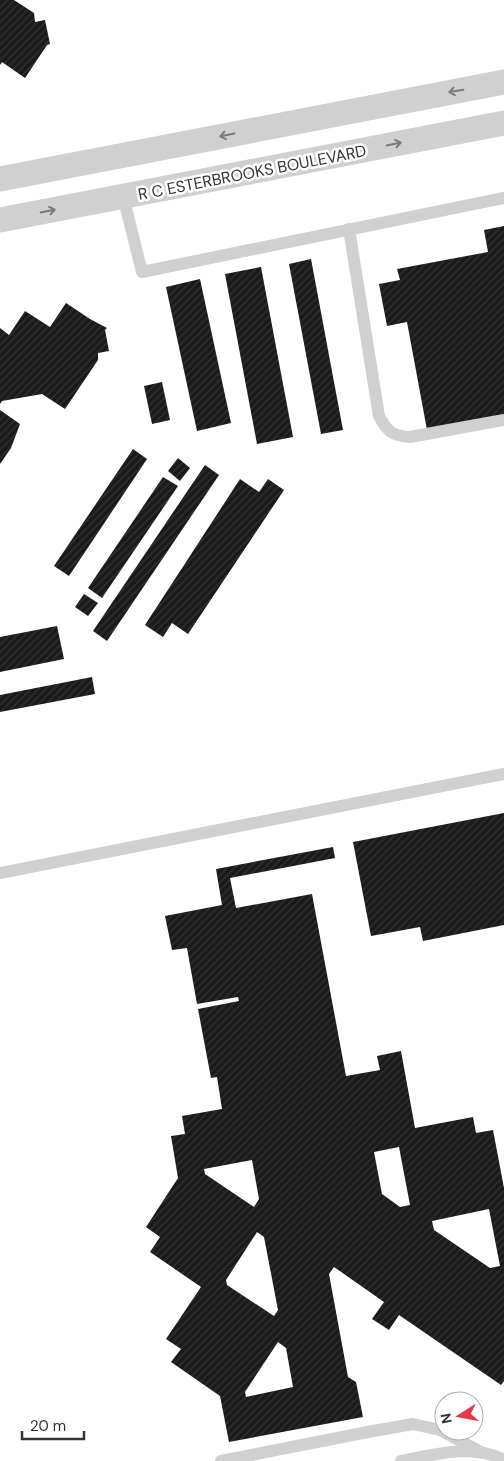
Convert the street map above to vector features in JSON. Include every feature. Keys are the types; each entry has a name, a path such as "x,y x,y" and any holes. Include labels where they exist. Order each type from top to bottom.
{"street":[{"path":"0,179 504,82"},
{"name":"R C ESTERBROOKS BOULEVARD","path":"0,220 504,122"}],"lane":[{"path":"123,196 142,272 504,198"},
{"path":"349,229 379,416 385,428 397,436 410,437 504,420"},
{"path":"0,873 504,774"},
{"path":"221,1461 413,1424 440,1430 484,1453 504,1460"},
{"path":"401,1461 447,1452 466,1451 484,1453"}],"building":[{"path":"0,0 14,0 34,13 35,22 45,20 50,44 47,45 25,78 2,62 0,65"},
{"path":"504,226 504,415 427,430 407,322 387,326 379,284 400,280 397,269 488,252 484,230"},
{"path":"311,259 343,430 321,434 289,264"},
{"path":"261,267 293,437 257,444 225,274"},
{"path":"200,279 231,423 197,431 166,287"},
{"path":"66,303 107,328 105,330 109,351 98,353 98,360 65,409 42,394 2,401 0,404 0,328 9,335 25,311 50,327"},
{"path":"162,382 170,420 152,424 144,386"},
{"path":"0,410 20,424 11,448 0,464"},
{"path":"133,449 147,459 69,576 54,566"},
{"path":"178,458 190,468 180,481 168,471"},
{"path":"205,465 219,475 107,641 93,631"},
{"path":"163,477 178,486 102,598 88,588"},
{"path":"240,479 259,492 268,479 284,490 188,634 172,623 163,637 145,625"},
{"path":"84,594 98,603 88,616 75,607"},
{"path":"57,626 64,659 0,672 0,637"},
{"path":"92,677 95,694 0,712 0,695"},
{"path":"504,813 504,925 423,941 420,927 371,936 353,842"},
{"path":"333,847 335,858 230,878 236,908 312,894 346,1076 380,1070 377,1056 401,1051 415,1128 473,1117 476,1133 493,1130 504,1188 504,1381 501,1385 399,1315 389,1330 372,1319 384,1302 334,1267 329,1274 348,1377 356,1382 363,1417 229,1442 220,1396 171,1362 181,1349 166,1339 201,1287 150,1252 160,1237 146,1227 178,1178 171,1136 185,1134 182,1116 222,1109 217,1077 211,1078 198,1009 239,1001 238,997 197,1004 187,948 172,950 165,916 222,905 216,869","holes":["399,1147 410,1205 400,1207 382,1194 374,1152","252,1160 259,1199 254,1207 205,1174 204,1169","489,1209 500,1266 490,1268 434,1230 432,1221","257,1232 264,1237 278,1310 274,1316 227,1285 226,1280","278,1342 286,1348 293,1387 246,1397 245,1392"]}]}
